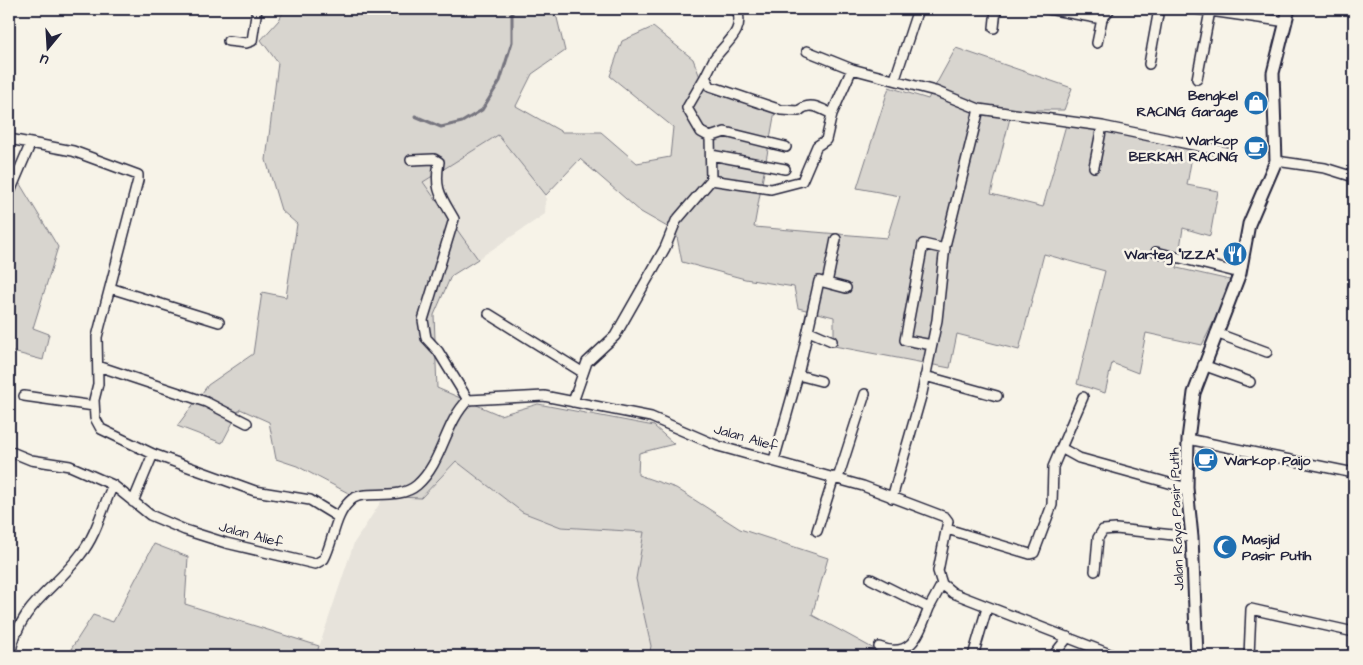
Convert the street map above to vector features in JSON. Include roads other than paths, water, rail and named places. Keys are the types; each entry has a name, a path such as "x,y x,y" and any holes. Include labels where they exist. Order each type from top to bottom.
{"street":[{"path":"228,41 246,43 252,41 257,9"},
{"path":"737,9 740,18 733,40 715,58 687,108 701,132 710,137 725,132 786,147"},
{"path":"895,79 918,9"},
{"path":"994,28 996,9"},
{"path":"1048,9 1102,19"},
{"path":"1097,43 1102,19 1110,9"},
{"path":"1150,64 1159,9"},
{"path":"1196,9 1287,22"},
{"name":"Jalan Raya Pasir Putih","path":"1196,656 1192,537 1187,488 1188,439 1194,393 1203,365 1240,274 1249,224 1276,161 1273,73 1289,9"},
{"path":"1196,79 1210,11"},
{"path":"806,51 852,69 935,91 979,108 1102,126 1227,152"},
{"path":"711,180 771,189 802,182 817,146 826,140 832,114 852,69"},
{"path":"705,77 710,86 781,110 799,111 804,106 813,105 832,114"},
{"path":"892,498 922,392 937,320 945,249 979,108"},
{"path":"1094,167 1102,126"},
{"path":"573,402 582,372 588,362 615,336 665,248 676,221 711,180 710,137"},
{"path":"9,139 30,145 72,151 138,175 97,337 98,384 94,406 95,418 101,429 153,454 255,491 310,500 338,517"},
{"path":"9,194 30,145"},
{"path":"711,155 785,169"},
{"path":"411,160 434,160 439,162 437,174 440,197 454,219 423,320 426,338 438,351 468,400"},
{"path":"1276,161 1325,168 1354,177"},
{"path":"827,283 836,239"},
{"path":"932,345 905,340 923,244 945,249"},
{"path":"1156,252 1240,274"},
{"path":"774,460 809,332 819,281 846,288"},
{"path":"110,288 219,322"},
{"path":"489,314 582,372"},
{"path":"809,332 832,341"},
{"path":"1216,333 1267,352"},
{"path":"1203,365 1250,382"},
{"path":"98,366 206,402 247,423"},
{"path":"798,375 821,381"},
{"path":"925,376 997,396"},
{"path":"817,531 865,394"},
{"path":"24,396 94,406"},
{"name":"Jalan Alief","path":"133,502 150,515 185,530 226,543 314,564 320,562 327,552 338,517 355,498 406,492 417,485 431,468 453,419 468,400 544,396 651,417 718,446 836,477 945,517 948,521 947,529"},
{"path":"1083,397 1053,467 1052,505 1034,553 1030,554 947,529 938,571 942,584 953,593 987,608 1068,637 1114,656"},
{"path":"1188,439 1354,473"},
{"path":"1061,448 1079,458 1187,488"},
{"path":"9,451 31,460 70,466 113,485 133,502 153,454"},
{"path":"10,656 23,617 81,555 90,541 113,485"},
{"path":"1095,571 1098,538 1103,530 1116,529 1192,537"},
{"path":"871,579 929,608"},
{"path":"879,647 890,652 910,645 916,639 942,584"},
{"path":"973,656 987,608"},
{"path":"1249,656 1250,609 1354,632"},
{"path":"1053,656 1068,637"}],"waterway":[{"path":"415,116 441,127 462,122 482,110 500,81 512,42 512,9"}],"place":[{"name":"Bengkel RACING Garage","path":"1256,103"},
{"name":"Warkop BERKAH RACING","path":"1256,148"},
{"name":"Warteg \"IZZA\"","path":"1235,254"},
{"name":"Warkop Paijo","path":"1206,460"},
{"name":"Masjid Pasir Putih","path":"1225,547"}]}
